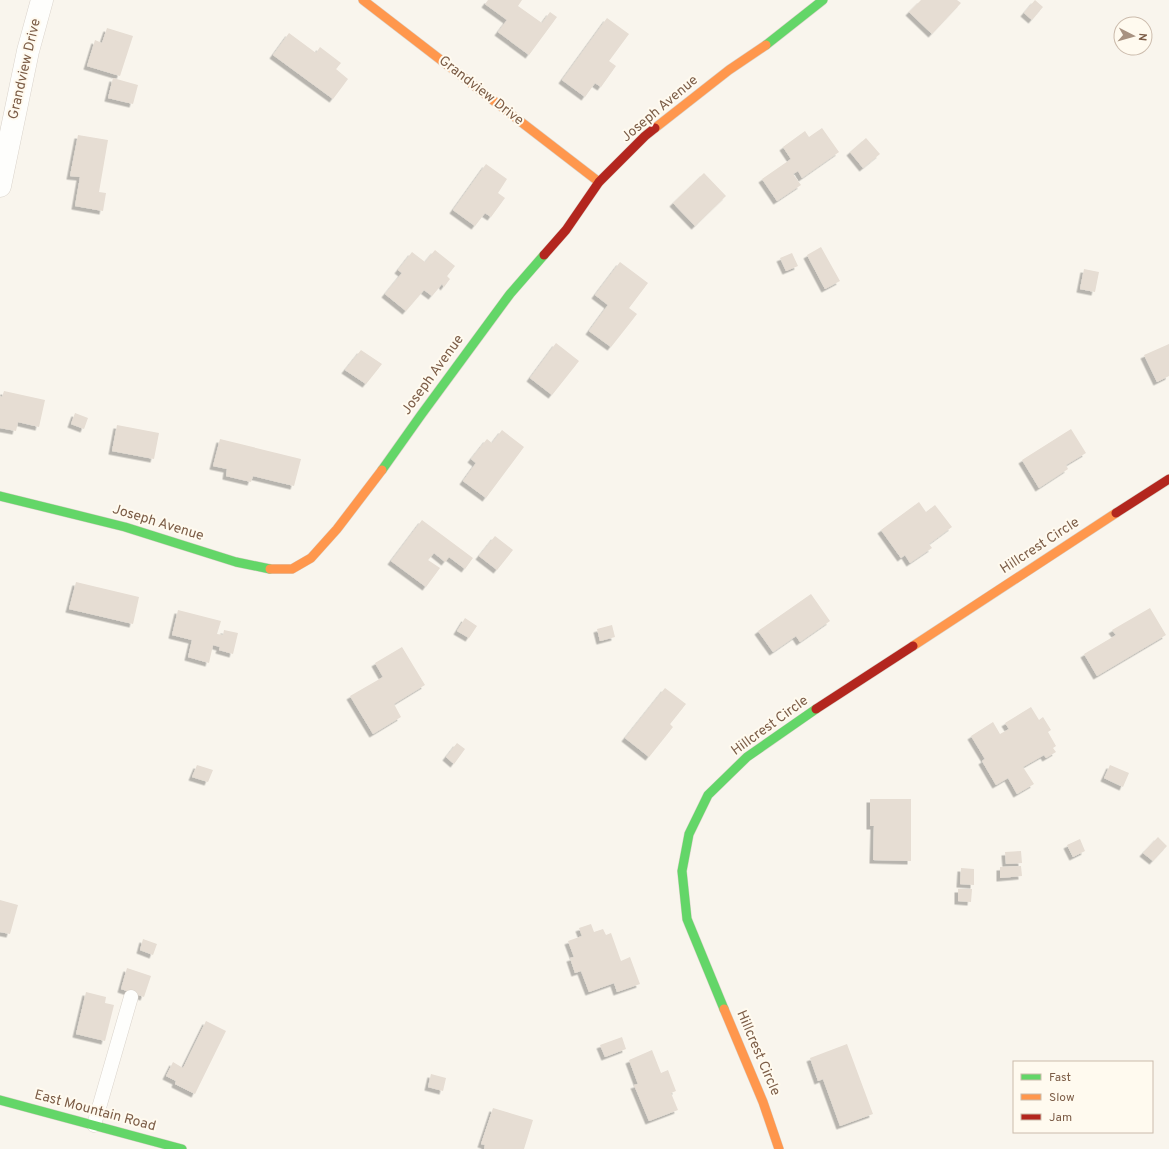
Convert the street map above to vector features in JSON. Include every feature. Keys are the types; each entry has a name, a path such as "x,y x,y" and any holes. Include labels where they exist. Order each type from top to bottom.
{"street":[{"name":"Grandview Drive","path":"0,186 28,51 42,0"},
{"name":"Grandview Drive","path":"363,0 599,182"},
{"name":"Joseph Avenue","path":"0,496 125,527 236,562 273,570 292,569 311,558 342,523 377,478 421,415 510,294 566,230 599,182 644,136 729,70 763,48 823,0"},
{"name":"Hillcrest Circle","path":"779,1149 763,1102 687,919 682,871 687,841 708,795 747,757 802,718 1169,479"},
{"name":"East Mountain Road","path":"0,1100 182,1149"}],"lane":[{"path":"94,1125 131,997"}],"building":[{"path":"488,0 522,0 518,6 542,23 550,12 557,17 529,55 498,32 507,20 485,4"},
{"path":"921,0 957,0 961,3 932,34 909,12"},
{"path":"1035,0 1043,7 1032,20 1024,13"},
{"path":"607,18 629,34 609,61 616,66 601,87 595,83 585,97 562,80"},
{"path":"107,28 133,36 120,76 87,66 95,40 102,43"},
{"path":"289,33 316,53 320,47 341,63 336,69 348,79 333,99 273,55"},
{"path":"113,78 138,85 133,104 108,98"},
{"path":"822,128 839,152 802,178 798,171 793,174 801,185 777,201 762,179 791,159 783,147 805,131 809,137"},
{"path":"78,135 108,140 99,192 106,193 103,211 75,206 80,177 70,176"},
{"path":"866,138 880,154 863,168 850,152"},
{"path":"486,164 507,179 498,193 505,198 491,217 485,213 475,226 453,210"},
{"path":"704,173 726,196 695,226 673,203"},
{"path":"821,247 840,281 825,289 807,255"},
{"path":"435,250 455,266 447,276 450,279 444,287 442,284 432,296 424,290 406,311 385,294 402,273 398,270 412,252 425,262"},
{"path":"792,253 798,266 786,271 780,258"},
{"path":"620,262 648,283 629,308 637,314 611,347 589,331 608,305 595,295"},
{"path":"1084,269 1099,272 1095,292 1080,289"},
{"path":"556,343 579,361 552,395 530,378"},
{"path":"1169,344 1169,376 1157,382 1144,355"},
{"path":"361,350 382,364 366,384 345,370"},
{"path":"4,391 45,400 39,427 18,422 16,431 0,428 0,396 2,397"},
{"path":"75,413 88,418 84,429 71,424"},
{"path":"117,425 159,433 154,459 112,451"},
{"path":"1071,429 1086,453 1066,465 1068,469 1039,488 1022,460"},
{"path":"502,430 524,447 486,498 463,481 476,463 471,459 487,439 492,443"},
{"path":"220,439 301,459 294,486 253,476 251,482 226,476 227,469 213,466"},
{"path":"919,502 926,512 935,505 952,527 929,544 932,548 910,563 905,555 901,558 881,530"},
{"path":"422,520 473,558 465,569 449,557 445,562 434,553 428,560 440,568 426,587 391,561"},
{"path":"495,536 513,550 497,570 479,556"},
{"path":"76,582 139,597 133,624 69,609"},
{"path":"811,594 830,621 800,642 796,636 773,652 758,631"},
{"path":"1150,608 1166,635 1097,676 1084,654 1116,635 1112,630"},
{"path":"178,610 221,621 217,634 223,635 224,630 238,633 233,654 219,650 220,647 213,645 209,663 188,657 192,640 172,635"},
{"path":"465,618 477,626 469,638 457,631"},
{"path":"612,625 615,637 600,641 597,629"},
{"path":"402,647 425,685 394,704 401,717 373,734 350,696 383,677 375,663"},
{"path":"665,688 686,704 670,724 673,727 649,757 625,738"},
{"path":"1031,707 1039,720 1043,717 1051,730 1048,732 1056,746 1053,748 1056,752 1046,758 1044,755 1023,767 1034,784 1017,794 1008,778 996,785 982,761 985,759 971,736 993,722 1000,734 1009,729 1005,723"},
{"path":"457,743 465,749 454,764 446,757"},
{"path":"197,765 213,770 208,782 192,777"},
{"path":"1110,765 1129,773 1123,787 1104,778"},
{"path":"870,799 911,799 911,861 873,860 874,826 870,826"},
{"path":"1158,837 1167,846 1153,861 1143,853"},
{"path":"1080,839 1085,851 1073,857 1067,845"},
{"path":"1021,851 1022,863 1006,864 1005,852"},
{"path":"1021,866 1022,876 1000,878 1000,867"},
{"path":"961,868 974,869 974,885 960,884"},
{"path":"958,889 972,889 971,902 958,901"},
{"path":"0,900 18,905 10,934 0,932"},
{"path":"591,924 594,932 603,929 606,935 611,933 621,961 630,957 640,984 617,992 614,983 589,992 581,971 575,973 570,958 574,957 568,941 582,936 579,928"},
{"path":"143,939 157,944 153,955 140,950"},
{"path":"127,968 151,976 144,997 121,989"},
{"path":"86,992 106,997 105,1003 114,1005 105,1041 76,1034"},
{"path":"206,1021 226,1031 195,1094 175,1084 176,1081 166,1076 173,1062 183,1068"},
{"path":"622,1037 626,1049 605,1057 600,1045"},
{"path":"847,1044 873,1114 840,1126 823,1079 818,1081 810,1058"},
{"path":"652,1050 661,1073 668,1070 676,1091 671,1093 678,1110 649,1121 634,1085 638,1084 629,1060"},
{"path":"431,1074 446,1078 443,1091 428,1087"},
{"path":"493,1108 533,1120 524,1149 484,1149 485,1145 481,1144"}],"traffic: fast":[{"path":"766,45 823,0"},
{"path":"382,470 510,294 544,255"},
{"path":"0,496 125,527 236,562 270,569"},
{"path":"724,1009 687,919 682,871 689,834 708,795 747,757 816,709"},
{"path":"0,1100 182,1149"}],"traffic: slow":[{"path":"363,0 599,182"},
{"path":"655,128 729,70 766,45"},
{"path":"270,569 292,569 311,558 337,529 382,470"},
{"path":"913,646 1116,513"},
{"path":"724,1009 763,1102 779,1149"}],"traffic: jam":[{"path":"544,255 566,230 599,182 655,128"},
{"path":"1116,513 1169,479"},
{"path":"816,709 913,646"}]}
